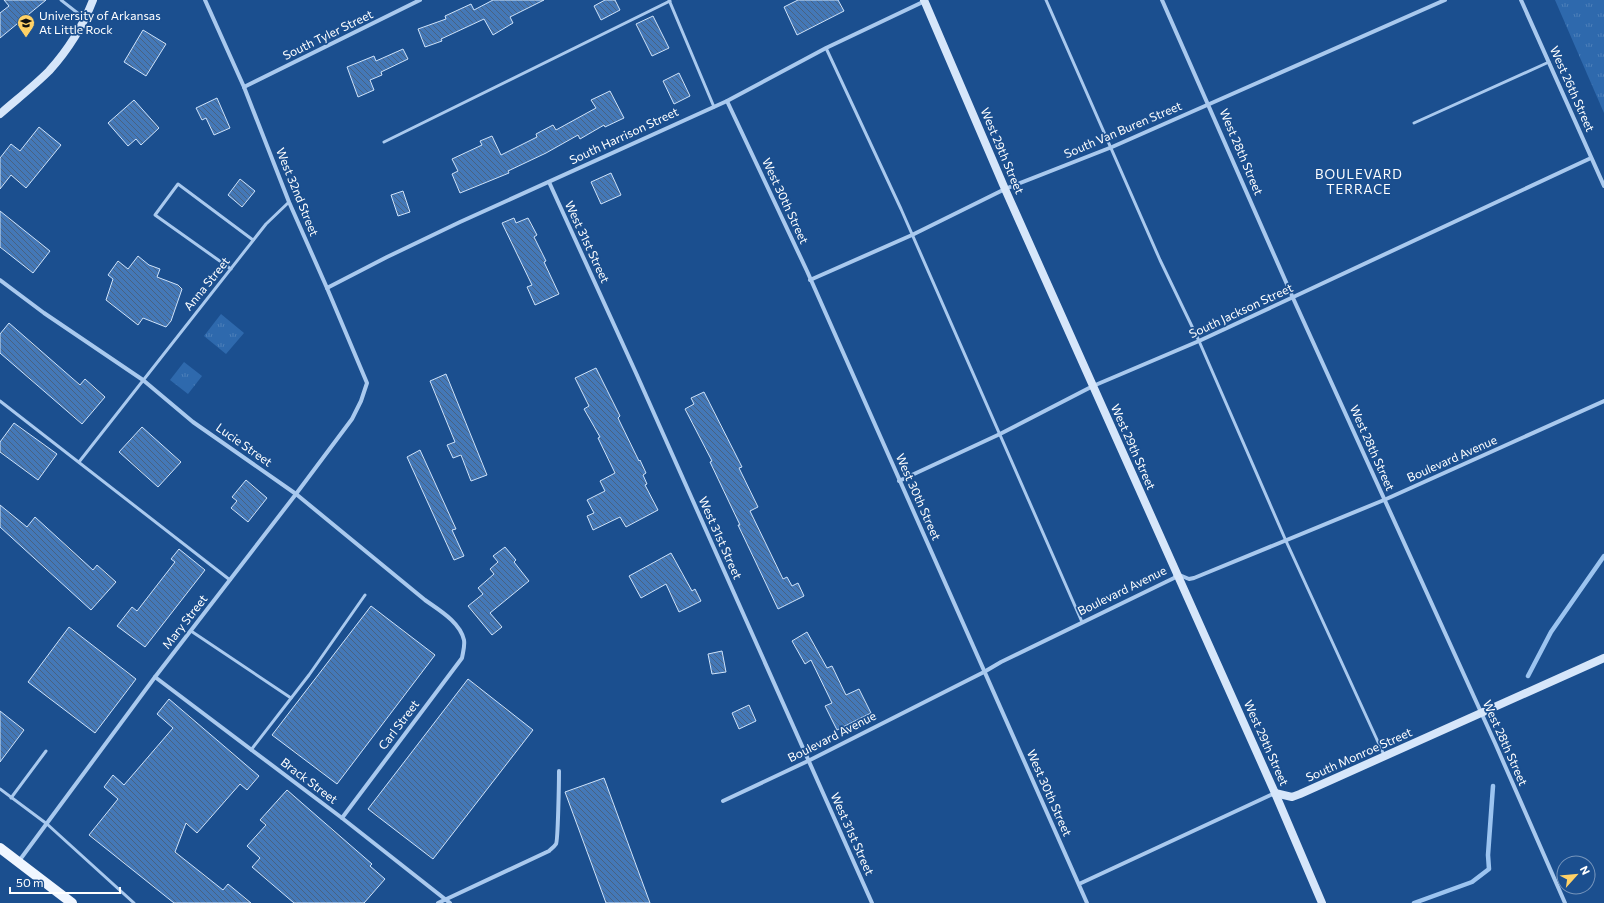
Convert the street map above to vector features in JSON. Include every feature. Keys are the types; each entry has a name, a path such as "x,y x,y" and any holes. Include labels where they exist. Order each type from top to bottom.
{"main road":[{"path":"0,848 61,897 72,903"}],"street":[{"path":"0,114 49,71 86,19 93,0"},
{"name":"West 32nd Street","path":"205,0 244,87 288,202 327,288 367,383 365,392"},
{"name":"South Tyler Street","path":"244,87 420,0"},
{"name":"South Harrison Street","path":"327,288 387,257 727,101 826,48 925,0"},
{"name":"West 29th Street","path":"925,0 1005,189 1275,793 1322,903"},
{"name":"West 28th Street","path":"1162,0 1293,298 1495,743 1565,903"},
{"name":"South Van Buren Street","path":"810,280 912,235 1005,189 1112,147 1445,0"},
{"name":"West 26th Street","path":"1521,0 1604,186"},
{"name":"West 30th Street","path":"727,101 810,280 1087,903"},
{"name":"South Jackson Street","path":"899,481 1000,434 1093,386 1199,342 1591,158"},
{"name":"West 31st Street","path":"549,182 636,373 872,903"},
{"name":"Lucie Street","path":"0,280 44,313 143,380 193,422 296,494 448,618 461,633 464,640"},
{"name":"Mary Street","path":"18,861 155,677 352,419 365,392"},
{"name":"Boulevard Avenue","path":"723,800 808,761 1001,662 1174,578 1177,574 1189,579 1194,578 1286,541 1384,500 1604,401"},
{"name":"Carl Street","path":"342,818 462,658 464,640"},
{"name":"South Monroe Street","path":"1275,793 1292,797 1604,658"},
{"name":"Brack Street","path":"155,677 342,818 450,903"},
{"path":"438,903 549,851 556,844 558,838 557,822 559,771"},
{"path":"1079,884 1275,793"}],"lane":[{"path":"61,0 86,19"},
{"path":"384,142 670,0 714,107"},
{"path":"1046,0 1112,147 1113,155 1199,342 1286,541 1384,756"},
{"path":"826,48 912,235 1082,622"},
{"path":"1414,123 1549,62"},
{"path":"231,268 155,214 178,184 254,240"},
{"name":"Anna Street","path":"79,462 266,224 288,202"},
{"path":"0,401 230,580"},
{"path":"251,750 343,629 365,595"},
{"path":"191,631 291,698"},
{"path":"11,798 46,751"},
{"path":"0,789 47,824 134,903"}],"green space":[{"path":"1555,0 1604,0 1604,113"},
{"path":"221,314 244,333 226,354 204,336"},
{"path":"184,362 202,376 188,394 170,380"}],"building":[{"path":"4,0 46,0 0,38 0,13 9,6"},
{"path":"493,0 544,0 510,17 513,23 493,35 484,19 441,39 442,41 425,47 418,29 446,19 445,16 471,4 474,10"},
{"path":"605,0 615,0 620,10 601,20 594,6"},
{"path":"798,0 838,0 844,11 797,35 784,7"},
{"path":"653,16 669,48 652,56 636,24"},
{"path":"143,30 166,44 146,76 124,62"},
{"path":"403,49 408,59 381,72 382,75 370,80 374,90 358,97 347,67 374,56 376,61"},
{"path":"679,73 690,96 674,104 663,81"},
{"path":"610,91 624,118 605,127 604,125 580,139 578,135 546,153 508,171 509,173 460,193 452,174 458,171 452,159 482,145 480,141 492,136 501,155 537,137 536,134 553,125 556,130 596,108 591,100"},
{"path":"217,98 230,128 214,135 206,118 202,120 196,108"},
{"path":"134,100 159,128 141,145 136,139 128,146 108,123"},
{"path":"39,127 61,145 26,188 11,175 0,189 0,158 11,144 20,151"},
{"path":"611,173 621,195 601,204 591,182"},
{"path":"240,179 255,191 242,207 228,195"},
{"path":"403,191 410,212 398,216 391,195"},
{"path":"0,211 50,251 33,273 0,247"},
{"path":"514,218 516,223 528,218 537,235 534,237 546,261 544,262 559,294 535,305 527,287 532,285 502,223"},
{"path":"138,256 149,265 160,269 157,277 178,285 182,289 171,321 166,327 143,318 138,325 106,300 113,279 108,275 118,261 128,269"},
{"path":"9,323 80,385 85,379 105,397 82,424 0,353 0,334"},
{"path":"596,368 620,416 618,418 646,473 643,475 647,484 645,485 658,510 626,527 620,517 593,530 587,516 594,513 587,500 605,491 600,481 615,473 598,438 600,437 584,409 589,406 575,378"},
{"path":"446,374 487,475 471,481 461,455 453,458 447,445 455,442 430,381"},
{"path":"704,392 742,467 739,468 758,507 750,511 783,579 787,577 792,586 798,583 804,596 778,609 738,525 740,525 710,462 712,461 685,409 694,404 691,398"},
{"path":"14,423 57,454 38,480 0,452 0,442"},
{"path":"142,427 181,462 158,487 119,452"},
{"path":"420,450 456,529 452,530 464,556 454,560 407,457"},
{"path":"246,480 267,498 248,522 231,508 237,501 232,497"},
{"path":"0,505 27,527 35,517 93,570 97,565 116,582 91,610 0,527"},
{"path":"505,547 516,560 514,562 529,581 490,613 502,627 492,635 468,606 483,594 478,588 494,574 490,569 498,562 493,556"},
{"path":"179,549 205,570 145,647 117,626 132,607 137,611 175,562 171,559"},
{"path":"671,553 692,591 695,589 701,601 679,612 666,584 641,598 629,576"},
{"path":"371,606 435,655 337,784 272,735"},
{"path":"69,627 136,679 95,733 28,682"},
{"path":"807,632 827,668 832,666 846,695 859,689 871,713 837,730 825,706 832,703 811,660 805,664 792,641"},
{"path":"722,651 726,672 712,674 708,654"},
{"path":"468,679 533,730 433,859 368,809"},
{"path":"169,699 259,776 247,790 240,784 197,833 186,823 175,852 223,890 228,884 251,903 174,903 89,835 118,799 104,787 113,775 124,785 173,728 157,714"},
{"path":"749,705 756,721 739,729 732,713"},
{"path":"0,711 24,730 0,762"},
{"path":"604,778 650,903 606,903 565,792"},
{"path":"287,790 372,864 370,866 385,879 364,903 294,903 252,867 260,858 247,846 266,825 260,820"}],"waterway":[{"path":"1528,676 1551,632 1604,556"},
{"path":"1414,903 1472,882 1489,869 1488,855 1493,786"}],"place":[{"name":"University of Arkansas At Little Rock","path":"26,38"}],"district":[{"name":"BOULEVARD TERRACE","path":"1359,182"}]}
